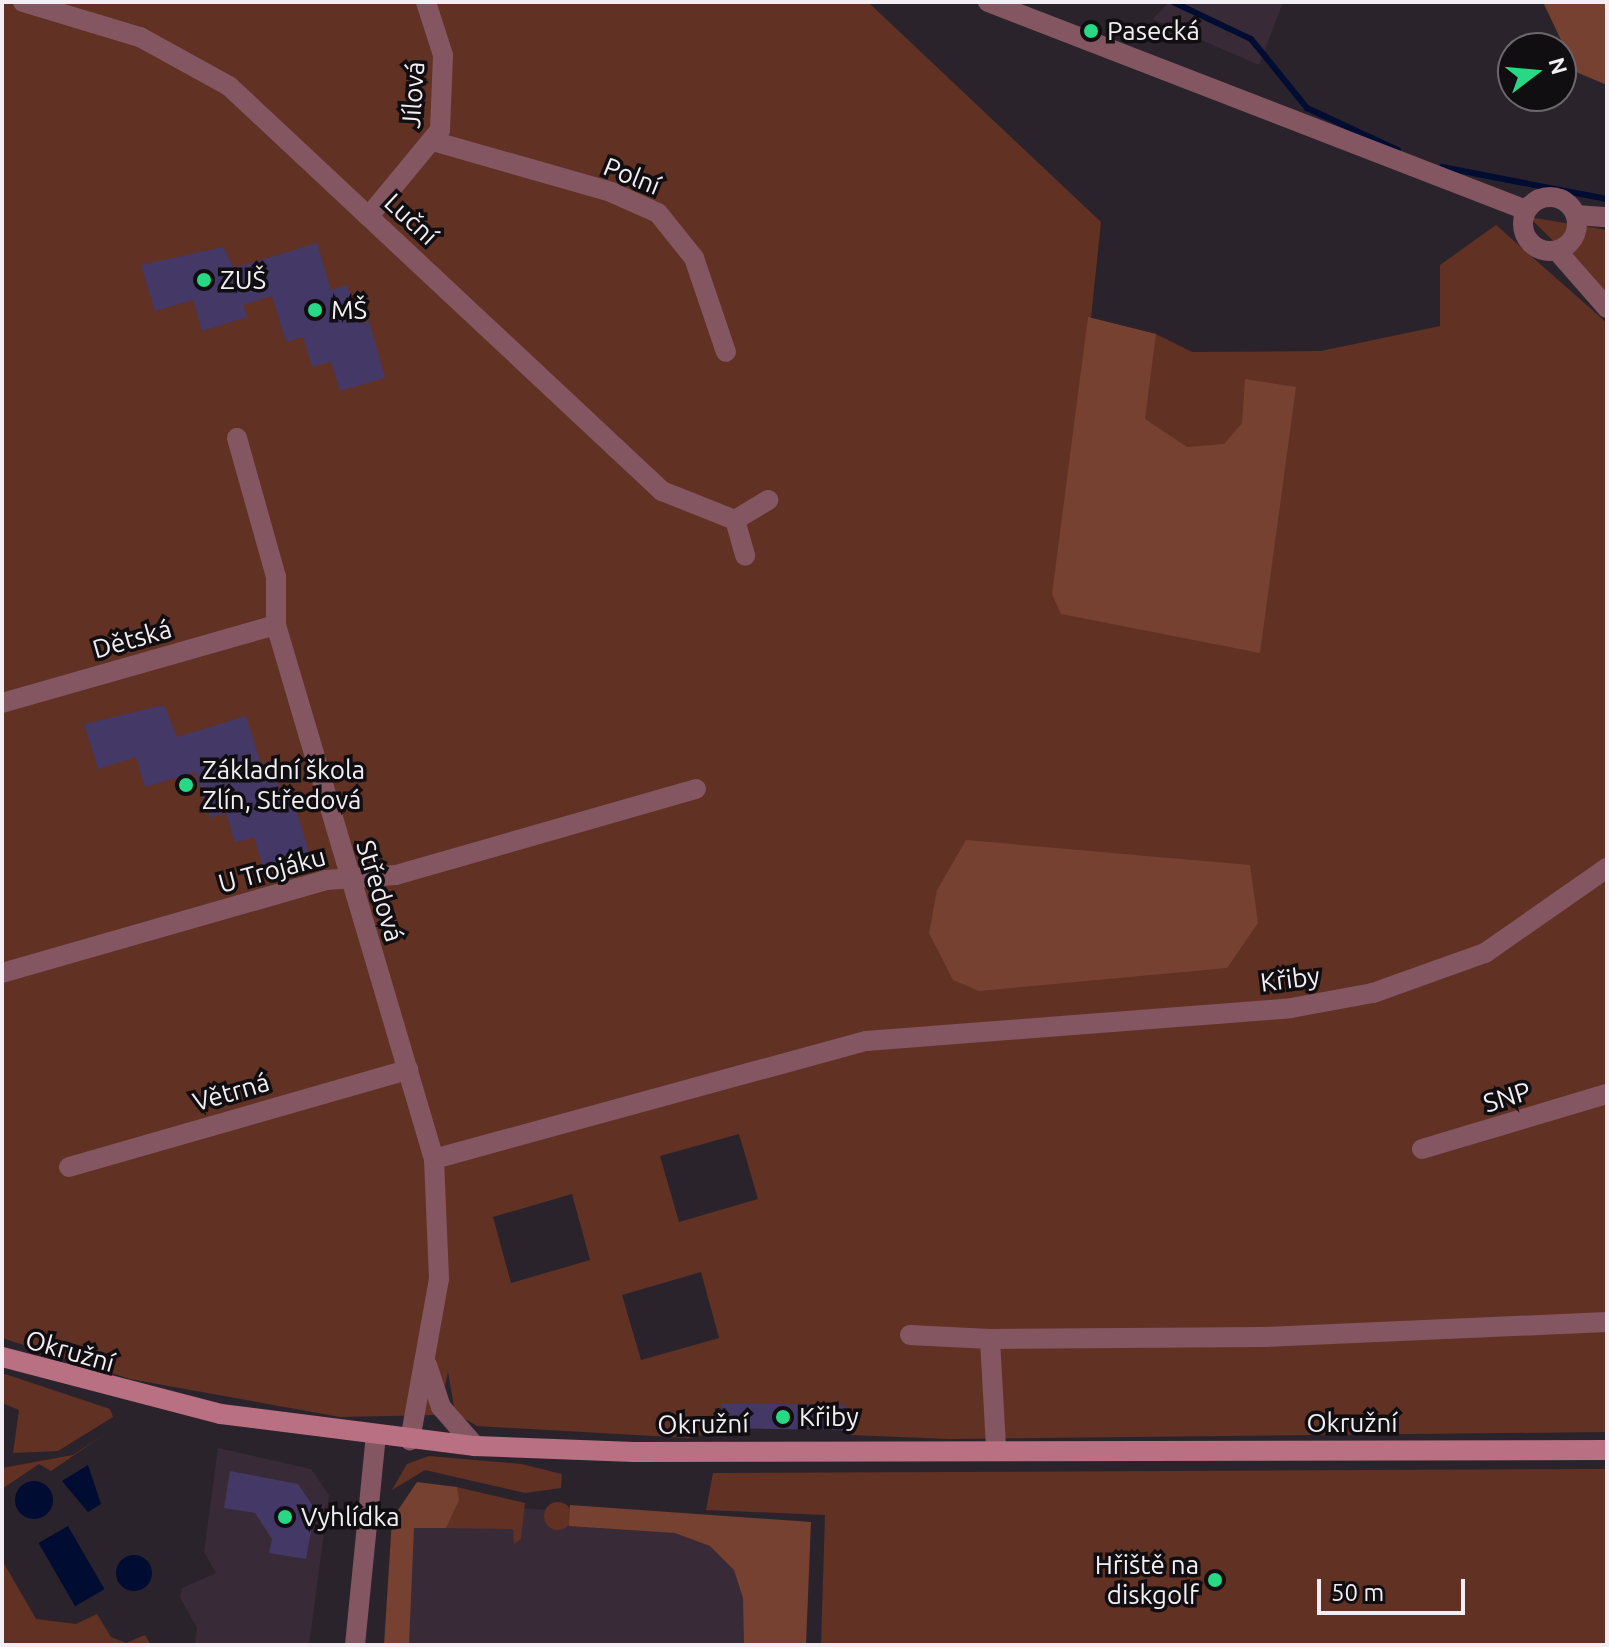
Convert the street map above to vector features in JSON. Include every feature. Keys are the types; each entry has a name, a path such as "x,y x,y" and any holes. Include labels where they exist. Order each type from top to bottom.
{"street":[{"name":"Luční","path":"23,2 186,57 229,86 662,491 735,520"},
{"name":"Jílová","path":"369,216 436,142 443,55 426,2"},
{"path":"988,2 1526,210"},
{"name":"Polní","path":"436,142 611,192 658,213 694,258 726,352"},
{"path":"1526,210 1548,196 1576,215 1607,217"},
{"path":"1526,210 1525,237 1539,249 1557,251 1607,308"},
{"path":"1557,251 1572,240 1576,215"},
{"name":"Středová","path":"237,438 276,577 276,625 348,878 434,1159 439,1279 410,1440"},
{"path":"745,556 735,520 768,500"},
{"name":"Dětská","path":"2,703 276,625"},
{"name":"U Trojáku","path":"2,973 348,878 398,875 696,789"},
{"name":"Křiby","path":"434,1159 734,1073 932,1032 1291,1008 1373,993 1485,953 1586,887 1607,868"},
{"name":"Větrná","path":"69,1167 408,1070"},
{"name":"SNP","path":"1422,1149 1607,1094"},
{"path":"910,1335 990,1339 1265,1337 1607,1322"},
{"path":"990,1339 996,1447"},
{"name":"Okružní","path":"2,1357 134,1396 376,1436 475,1446 634,1452 996,1447 1607,1450"},
{"name":"Středová","path":"426,1362 441,1407 475,1446"},
{"path":"355,1645 376,1436"}],"shaded area":[{"path":"2,2 868,2 1101,222 1091,318 1156,334 1192,352 1321,351 1440,326 1440,265 1496,225 1607,323 1607,1432 949,1439 850,1435 850,1408 715,1408 713,1433 688,1438 477,1426 455,1413 448,1372 439,1415 340,1417 130,1379 2,1338","holes":["739,1134 758,1199 679,1222 660,1156","572,1194 590,1260 511,1283 493,1217","701,1272 719,1338 641,1360 622,1295"]},
{"path":"1169,2 1283,2 1259,65 1153,19"},
{"path":"1543,2 1607,2 1607,85 1577,72 1577,32 1557,32"},
{"path":"1529,217 1607,230 1607,294 1591,278"},
{"path":"1088,317 1156,334 1145,419 1187,447 1224,444 1242,423 1245,379 1296,387 1260,653 1061,614 1052,594"},
{"path":"966,840 1250,865 1258,923 1227,968 979,991 953,980 929,933 937,890"},
{"path":"2,1373 110,1409 113,1417 58,1451 13,1453 19,1410 2,1403"},
{"path":"105,1434 51,1471 39,1464 2,1489 2,1468 73,1455"},
{"path":"218,1448 311,1469 329,1495 309,1645 195,1645 197,1628 180,1597 182,1588 216,1573 204,1552"},
{"path":"429,1456 521,1464 562,1474 561,1488 525,1493 425,1470 392,1490 407,1464"},
{"name":"Hřiště na diskgolf","path":"1607,1469 1607,1645 821,1645 825,1515 706,1510 713,1473"},
{"path":"417,1482 457,1487 459,1500 446,1528 414,1528 409,1645 384,1645 392,1519"},
{"path":"457,1487 525,1503 521,1539 514,1544 513,1529 446,1528"},
{"path":"558,1502 568,1506 572,1516 568,1526 558,1530 548,1526 544,1516 548,1506"},
{"path":"448,1504 770,1523 765,1645 396,1645 403,1515"},
{"path":"570,1505 811,1522 806,1645 744,1645 743,1598 734,1570 710,1546 675,1533 569,1526"},
{"path":"2,1560 36,1619 76,1624 97,1614 111,1637 126,1643 145,1635 151,1645 2,1645"}],"water":[{"path":"88,1465 101,1504 88,1512 62,1481"},
{"path":"34,1481 47,1487 53,1500 47,1513 34,1519 21,1513 15,1500 21,1487"},
{"path":"68,1526 104,1589 75,1606 39,1543"},
{"path":"134,1555 147,1560 152,1573 147,1586 134,1591 121,1586 116,1573 121,1560"}],"building":[{"path":"317,243 331,290 347,285 359,324 369,321 385,378 340,391 331,362 312,367 303,337 286,342 272,296 243,305 247,317 202,331 193,300 155,311 141,265 223,247 234,268"},
{"path":"164,705 177,737 246,716 261,764 271,761 283,800 292,797 309,852 263,867 254,837 235,843 226,813 210,818 195,772 145,787 136,757 98,769 84,724"},
{"name":"Křiby","path":"721,1403 845,1405 845,1430 721,1428"},
{"name":"Vyhlídka","path":"230,1471 298,1484 315,1509 306,1559 269,1553 272,1539 255,1513 224,1508"}],"waterway":[{"path":"1173,2 1251,39 1307,108 1398,150"},
{"path":"1442,167 1607,199"}],"place":[{"name":"Pasecká","path":"1091,31"},
{"name":"ZUŠ","path":"204,280"},
{"name":"MŠ","path":"315,310"},
{"name":"Základní škola Zlín, Středová","path":"186,785"},
{"name":"Křiby","path":"783,1417"},
{"name":"Vyhlídka","path":"285,1517"},
{"name":"Hřiště na diskgolf","path":"1215,1580"}]}
